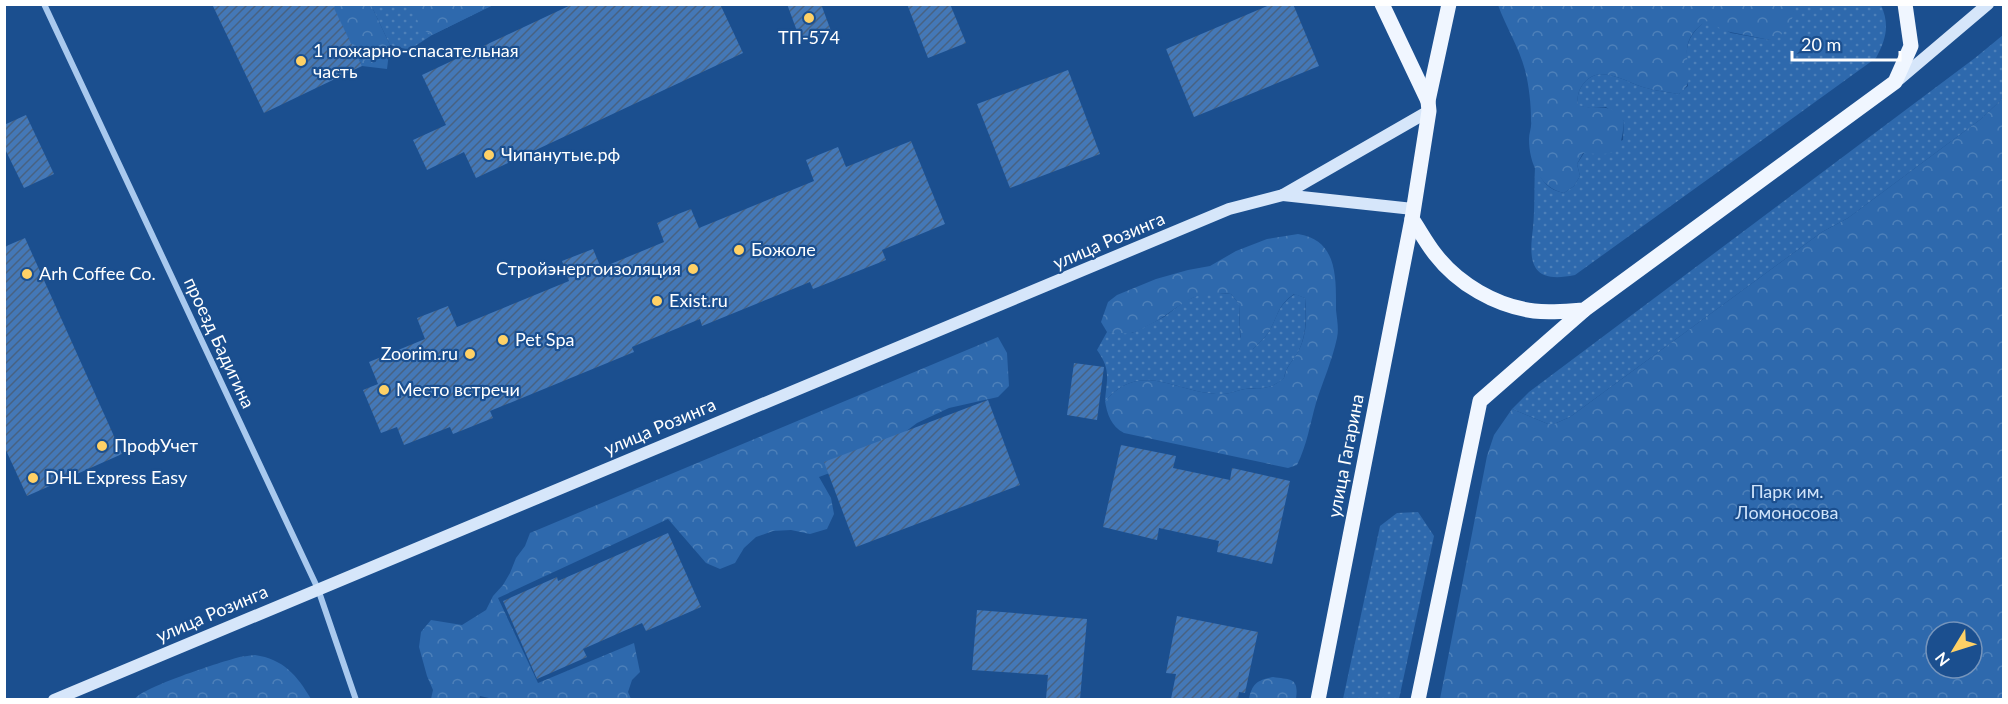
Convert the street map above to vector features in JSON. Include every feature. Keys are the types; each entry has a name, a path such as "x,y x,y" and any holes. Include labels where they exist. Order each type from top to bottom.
{"main road":[{"path":"1382,4 1429,106"},
{"name":"улица Гагарина","path":"1318,699 1413,214 1429,106 1449,4"},
{"path":"1418,699 1479,400 1584,310 1895,82 1911,46 1905,4"},
{"path":"1413,214 1434,254 1464,282 1484,295 1533,311 1584,310"}],"street":[{"name":"проезд Бадигина","path":"44,4 318,590 356,699"},
{"path":"1895,82 1988,4"},
{"path":"1282,195 1429,106"},
{"name":"улица Розинга","path":"54,699 1229,209 1282,195"},
{"path":"1282,195 1413,214"}],"green space":[{"path":"412,4 493,5 432,35 420,28"},
{"path":"332,5 371,5 390,45 387,69 362,66"},
{"path":"371,5 493,5 432,35 409,50 390,45"},
{"path":"1498,5 1795,5 1788,27 1781,35 1770,40 1725,31 1707,21 1695,31 1689,41 1687,51 1689,79 1686,87 1679,94 1646,88 1606,74 1590,77 1580,88 1578,105 1609,109 1619,115 1624,121 1621,140 1619,146 1610,153 1583,153 1577,164 1580,176 1574,186 1564,193 1548,186 1542,180 1531,157 1530,95 1526,76 1519,53"},
{"path":"1794,5 1881,5 1886,32 1876,58 1575,275 1550,277 1541,274 1536,268 1531,252 1535,167 1546,184 1564,193 1574,186 1580,176 1577,164 1584,153 1623,140 1624,121 1606,107 1578,106 1578,94 1584,83 1590,77 1606,74 1646,88 1679,94 1688,86 1687,50 1689,42 1692,35 1707,20 1731,33 1770,40 1794,11"},
{"path":"2003,35 2003,98 1981,119 1848,218 1822,232 1570,417 1554,424 1548,424 1512,409 1529,392"},
{"name":"Парк им. Ломоносова","path":"2003,98 2003,699 1440,699 1487,456 1494,435 1512,409 1548,424 1554,424 1570,417 1822,232 1848,218 1981,119"},
{"path":"1298,234 1321,244 1328,252 1335,273 1338,331 1333,355 1297,465 1288,468 1124,433 1116,427 1108,415 1105,401 1119,388 1133,382 1147,380 1207,393 1223,394 1274,385 1284,378 1302,344 1306,324 1306,304 1305,298 1294,294 1288,298 1262,340 1253,349 1241,349 1239,304 1231,294 1204,294 1185,302 1157,321 1128,333 1107,332 1101,322 1108,302 1117,295 1156,279 1210,266 1236,251 1267,239"},
{"path":"1206,292 1231,294 1239,304 1240,337 1253,349 1268,333 1285,302 1295,294 1305,298 1305,331 1299,350 1286,370 1284,378 1270,387 1223,394 1207,393 1147,380 1133,382 1119,388 1105,401 1106,369 1097,350 1107,332 1132,333 1164,317 1185,301"},
{"path":"998,337 1007,353 1009,386 998,397 949,408 917,423 872,457 819,477 831,498 834,514 827,529 810,534 791,530 773,531 756,537 744,548 735,563 720,569 706,563 668,519 498,598 538,683 634,643 640,672 632,680 628,692 631,699 498,700 480,696 479,699 431,699 433,690 419,647 421,632 431,620 462,625 486,610 510,573 530,533"},
{"path":"1418,512 1434,536 1399,699 1343,699 1380,526 1397,513"},
{"path":"255,655 281,664 295,676 311,699 135,699 152,688 182,676 238,657"},
{"path":"1273,677 1289,679 1295,683 1296,699 1249,699 1256,684"}],"building":[{"path":"212,4 332,4 362,66 264,113"},
{"path":"573,4 720,4 743,53 476,178 464,152 427,170 413,140 446,125 422,75"},
{"name":"ТП-574","path":"787,4 821,4 831,31 801,42"},
{"path":"907,4 950,4 966,43 928,58"},
{"path":"1272,4 1293,4 1319,66 1194,117 1166,49"},
{"path":"1068,70 1100,154 1010,188 977,104"},
{"path":"26,115 54,174 24,188 4,147 4,125"},
{"path":"911,141 945,224 882,250 886,260 813,289 810,282 702,326 700,319 632,347 634,352 490,411 493,418 453,434 450,427 404,445 397,427 381,433 363,390 378,384 369,362 425,339 417,318 448,306 457,327 569,281 562,261 593,249 601,268 664,242 657,223 673,216 691,209 699,228 814,181 806,160 838,147 846,167"},
{"path":"25,238 122,454 27,496 4,446 4,247"},
{"path":"1074,363 1104,367 1097,420 1067,415"},
{"path":"988,400 1020,485 856,547 824,462"},
{"path":"1121,445 1176,456 1173,468 1230,480 1232,468 1290,481 1272,564 1217,552 1219,541 1159,528 1157,540 1103,527"},
{"path":"668,533 701,607 646,631 642,623 583,649 587,657 537,679 503,601 557,577 558,581"},
{"path":"977,610 1087,619 1080,699 1046,699 1048,675 972,670"},
{"path":"1177,616 1258,632 1245,693 1239,692 1238,699 1171,699 1176,674 1166,673"}],"place":[{"name":"ТП-574","path":"809,18"},
{"name":"1 пожарно-спасательная часть","path":"301,61"},
{"name":"Чипанутые.рф","path":"489,155"},
{"name":"Божоле","path":"739,250"},
{"name":"Стройэнергоизоляция","path":"693,269"},
{"name":"Arh Coffee Co.","path":"27,274"},
{"name":"Exist.ru","path":"657,301"},
{"name":"Pet Spa","path":"503,340"},
{"name":"Zoorim.ru","path":"470,354"},
{"name":"Место встречи","path":"384,390"},
{"name":"ПрофУчет","path":"102,446"},
{"name":"DHL Express Easy","path":"33,478"}]}
